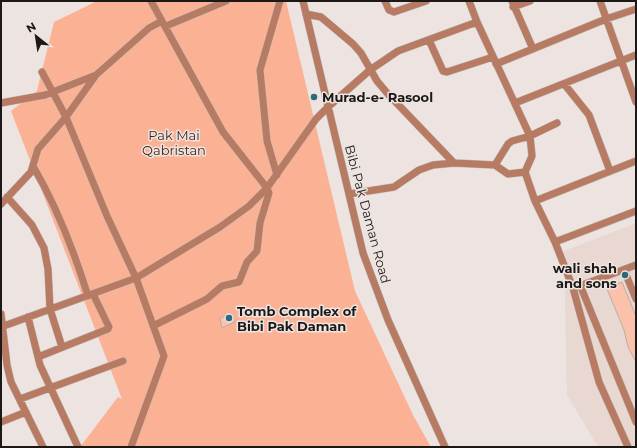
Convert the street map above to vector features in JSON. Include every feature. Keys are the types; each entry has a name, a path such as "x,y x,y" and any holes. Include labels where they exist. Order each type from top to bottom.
{"street":[{"path":"151,1 223,132 267,188 269,193 260,223 256,251 247,262 239,282 222,286 207,299 153,326"},
{"path":"1,204 31,172 38,149 66,117 96,75 149,28 226,1"},
{"path":"277,175 267,142 260,70 280,1"},
{"name":"Bibi Pak Daman Road","path":"303,1 363,253 373,284 388,320 445,447"},
{"path":"385,1 389,10 394,12 426,1"},
{"path":"469,1 477,22 530,136 532,156 525,172 573,288 599,382 628,447"},
{"path":"530,1 513,4 533,49"},
{"path":"600,1 636,102"},
{"path":"496,64 606,19 636,9"},
{"path":"306,14 321,17 342,34 361,53 370,70 388,94 454,163"},
{"path":"2,326 136,278 220,228 249,206 267,188 316,119 370,70 391,55 477,22"},
{"path":"429,40 443,71 447,72 493,57"},
{"path":"515,103 565,85 636,55"},
{"path":"42,72 66,117 107,216 136,278 164,356 131,447"},
{"path":"1,103 53,92 96,75"},
{"path":"565,85 588,116 610,171"},
{"path":"495,165 508,144 512,141 530,136 557,123"},
{"path":"536,201 636,161"},
{"path":"349,194 394,187 419,170 433,165 454,163 495,165 508,174 525,172"},
{"path":"33,166 49,194 72,246 91,295 109,329 38,357"},
{"path":"7,197 32,225 44,248 48,269 50,309 62,348"},
{"path":"555,242 636,211"},
{"path":"573,288 636,265"},
{"path":"624,270 636,299"},
{"path":"580,285 636,422"},
{"path":"1,314 8,372 43,447"},
{"path":"28,317 38,357 78,447"},
{"path":"20,399 123,361"},
{"path":"1,422 26,412"}],"shaded area":[{"path":"636,223 636,447 598,447 567,395 564,251"}],"green space":[{"name":"Pak Mai Qabristan","path":"97,1 286,1 355,291 413,415 431,447 80,447 118,397 122,399 11,111 37,91 54,22"}],"building":[{"path":"622,282 636,316 636,362 628,347 624,330 607,289"},
{"path":"231,313 235,322 222,328 220,318"}],"place":[{"name":"Murad-e- Rasool","path":"314,97"},
{"name":"wali shah and sons","path":"625,275"},
{"name":"Tomb Complex of Bibi Pak Daman","path":"229,318"}]}
